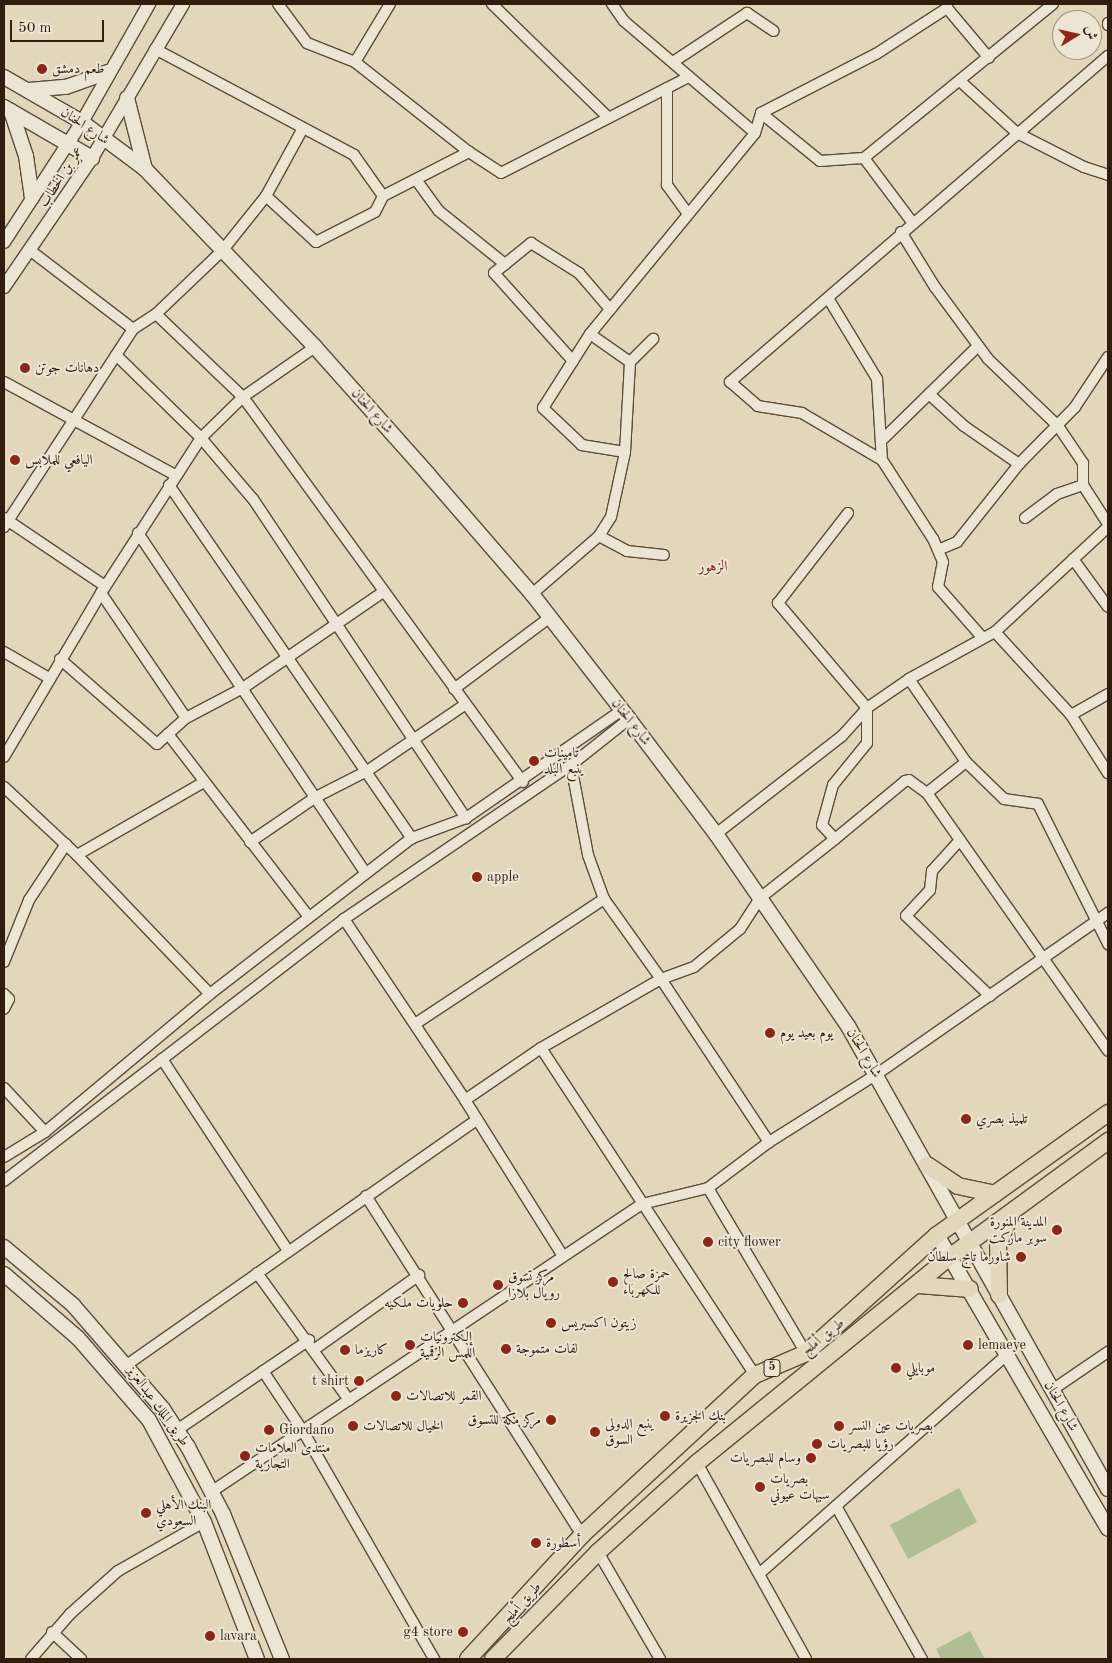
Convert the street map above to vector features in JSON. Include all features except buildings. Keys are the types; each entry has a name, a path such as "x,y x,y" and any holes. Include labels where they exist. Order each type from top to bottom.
{"highway":[{"name":"طريق أملج","path":"468,1659 582,1535 755,1375 806,1354 938,1235 1108,1113"},
{"name":"طريق أملج","path":"493,1659 598,1552 697,1464 970,1241 1108,1141"},
{"path":"927,1165 958,1186 995,1194"},
{"path":"999,1295 998,1244 1012,1212"},
{"path":"918,1285 970,1289"}],"main road":[{"path":"28,90 66,87 108,72"},
{"name":"شارع الحنان","path":"4,77 82,122 145,169 222,252 315,347 532,594 626,714 716,834 877,1074 1108,1489"},
{"path":"127,98 145,169"},
{"path":"8,109 26,156 32,198"},
{"name":"شارع الحنان","path":"8,109 92,158"},
{"name":"شارع الحنان","path":"938,1235 1108,1529"},
{"name":"طريق الملك عبدالعزيز","path":"4,1247 72,1305 128,1364 177,1430 211,1492 282,1659"},
{"name":"طريق الملك عبدالعزيز","path":"4,1274 78,1338 122,1386 175,1463 204,1522 257,1659"}],"street":[{"name":"عمر بن الخطاب","path":"4,242 82,122 108,72 149,4"},
{"name":"عمر بن الخطاب","path":"4,287 31,251 92,158 183,4"},
{"path":"278,4 308,43 355,62 469,152 501,173 689,77"},
{"path":"355,62 390,4"},
{"path":"492,4 609,118"},
{"path":"612,4 624,21 755,133"},
{"path":"761,113 820,161 864,158 1053,4"},
{"path":"625,452 582,445 543,408 590,334 755,133 761,113 876,54 947,8 989,58"},
{"path":"673,62 747,13 774,32"},
{"path":"156,49 354,155 383,196"},
{"path":"981,636 938,586 943,562 938,550 882,460 802,413 758,406 730,382 828,298 912,222 1108,56"},
{"path":"960,81 1018,133 1084,167 1108,175"},
{"path":"667,88 667,185 688,214"},
{"path":"186,718 103,589 5,522 134,329 156,314 222,252 266,196 303,128"},
{"path":"266,196 316,242 375,212 383,196 417,181 469,152"},
{"path":"864,158 912,222"},
{"path":"417,181 438,211 505,264"},
{"path":"716,834 842,736 867,708 909,679 981,636 994,632 1108,525 1083,485 1083,463 1058,426 978,346 935,288 901,232"},
{"path":"573,361 494,273 531,243 579,273 610,309"},
{"path":"31,251 134,329"},
{"path":"828,298 877,379 882,460"},
{"path":"156,314 243,397 454,689 463,706 523,782"},
{"path":"590,334 630,362"},
{"path":"532,594 599,536 611,517 625,452 630,362 653,338"},
{"path":"881,441 978,346"},
{"path":"4,757 60,659 103,589 175,475 201,438 243,397 315,347"},
{"path":"116,355 201,438 253,499 412,740 466,818"},
{"path":"938,550 956,542 1019,464 1058,426 1108,357"},
{"path":"4,382 175,475"},
{"path":"929,394 964,426 1019,464"},
{"path":"169,485 412,838"},
{"path":"1025,518 1057,494 1083,485"},
{"path":"835,839 822,825 833,785 867,743 867,708 778,603 848,512"},
{"path":"138,533 366,873"},
{"path":"599,536 627,551 664,555"},
{"path":"1073,559 1108,607"},
{"path":"60,659 157,744 186,718 243,688 383,592"},
{"path":"454,689 549,618"},
{"path":"994,632 1071,715 1108,773"},
{"path":"4,652 49,678"},
{"path":"909,679 966,762 1004,799 1038,804 1095,922 1108,944"},
{"path":"1071,715 1108,694"},
{"path":"250,842 316,797 367,771 463,706"},
{"path":"4,1181 344,919 571,765 626,714"},
{"path":"4,1158 45,1132 210,994 412,838 466,818 626,714"},
{"path":"168,734 309,917"},
{"path":"928,793 966,762"},
{"path":"571,765 588,855 604,899 661,979 770,1142"},
{"path":"465,1100 541,1048 661,979 694,967 716,951 740,929 760,898 905,781 909,780 928,793 1108,1051"},
{"path":"77,855 204,782"},
{"path":"4,787 77,855 210,994"},
{"path":"960,840 932,872 930,890 906,916 990,996"},
{"path":"4,962 6,950 29,900 66,844"},
{"path":"415,1024 604,899"},
{"path":"211,1492 642,1204 708,1188 770,1142 877,1074 1108,913"},
{"path":"344,919 465,1100 563,1256"},
{"path":"4,994 9,999 4,1009"},
{"path":"541,1048 755,1375"},
{"path":"162,1059 288,1251"},
{"path":"4,1088 45,1132"},
{"path":"128,1364 477,1120"},
{"path":"708,1188 806,1354"},
{"path":"366,1196 454,1330 582,1535"},
{"path":"258,1273 312,1345 349,1400"},
{"path":"177,1430 263,1371 312,1345 418,1275"},
{"path":"1052,1390 1108,1352"},
{"path":"759,1574 1008,1354"},
{"path":"263,1371 303,1431 434,1659"},
{"path":"697,1464 806,1659"},
{"path":"836,1506 922,1659"},
{"path":"31,1659 52,1632 118,1571 204,1522"},
{"path":"598,1552 660,1659"},
{"path":"52,1632 81,1659"}],"green space":[{"path":"959,1488 977,1522 908,1559 890,1525"},
{"path":"970,1631 985,1659 941,1659 936,1649"}],"place":[{"name":"طعم دمشق","path":"42,69"},
{"name":"دهانات جوتن","path":"25,368"},
{"name":"اليافعي للملابس","path":"15,460"},
{"name":"تامينات ينبع البلد","path":"534,761"},
{"name":"apple","path":"477,877"},
{"name":"يوم بعيد يوم","path":"770,1033"},
{"name":"تلميذ بصري","path":"966,1119"},
{"name":"المدينة المنورة سوبر ماركت","path":"1057,1230"},
{"name":"city flower","path":"708,1242"},
{"name":"شاورما تاج سلطان","path":"1021,1257"},
{"name":"حمزة صالح للكهرباء","path":"613,1282"},
{"name":"مركز تسوق رويال بلازا","path":"498,1285"},
{"name":"حلويات ملكيه","path":"463,1303"},
{"name":"زيتون اكسبريس","path":"551,1323"},
{"name":"إلكترونيات اللمس الرقمية","path":"410,1345"},
{"name":"lemaeye","path":"968,1345"},
{"name":"لفات متموجة","path":"506,1349"},
{"name":"كاريزما","path":"345,1350"},
{"name":"موبايلي","path":"896,1368"},
{"name":"t shirt","path":"359,1381"},
{"name":"القمر للاتصالات","path":"396,1396"},
{"name":"بنك الجزيرة","path":"665,1416"},
{"name":"مركز مكة للتسوق","path":"551,1420"},
{"name":"الخيال للاتصالات","path":"353,1426"},
{"name":"بصريات عين النسر","path":"839,1426"},
{"name":"Giordano","path":"269,1430"},
{"name":"ينبع الدولى السوق","path":"595,1432"},
{"name":"رؤيا للبصريات","path":"817,1444"},
{"name":"منتدى العلامات التجارية","path":"245,1456"},
{"name":"وسام للبصريات","path":"811,1458"},
{"name":"بصريات سيهات عيوني","path":"760,1487"},
{"name":"البنك الأهلي السعودي","path":"146,1513"},
{"name":"أسطورة","path":"536,1543"},
{"name":"g4 store","path":"463,1632"},
{"name":"lavara","path":"210,1636"}],"district":[{"name":"الزهور","path":"713,568"}]}
